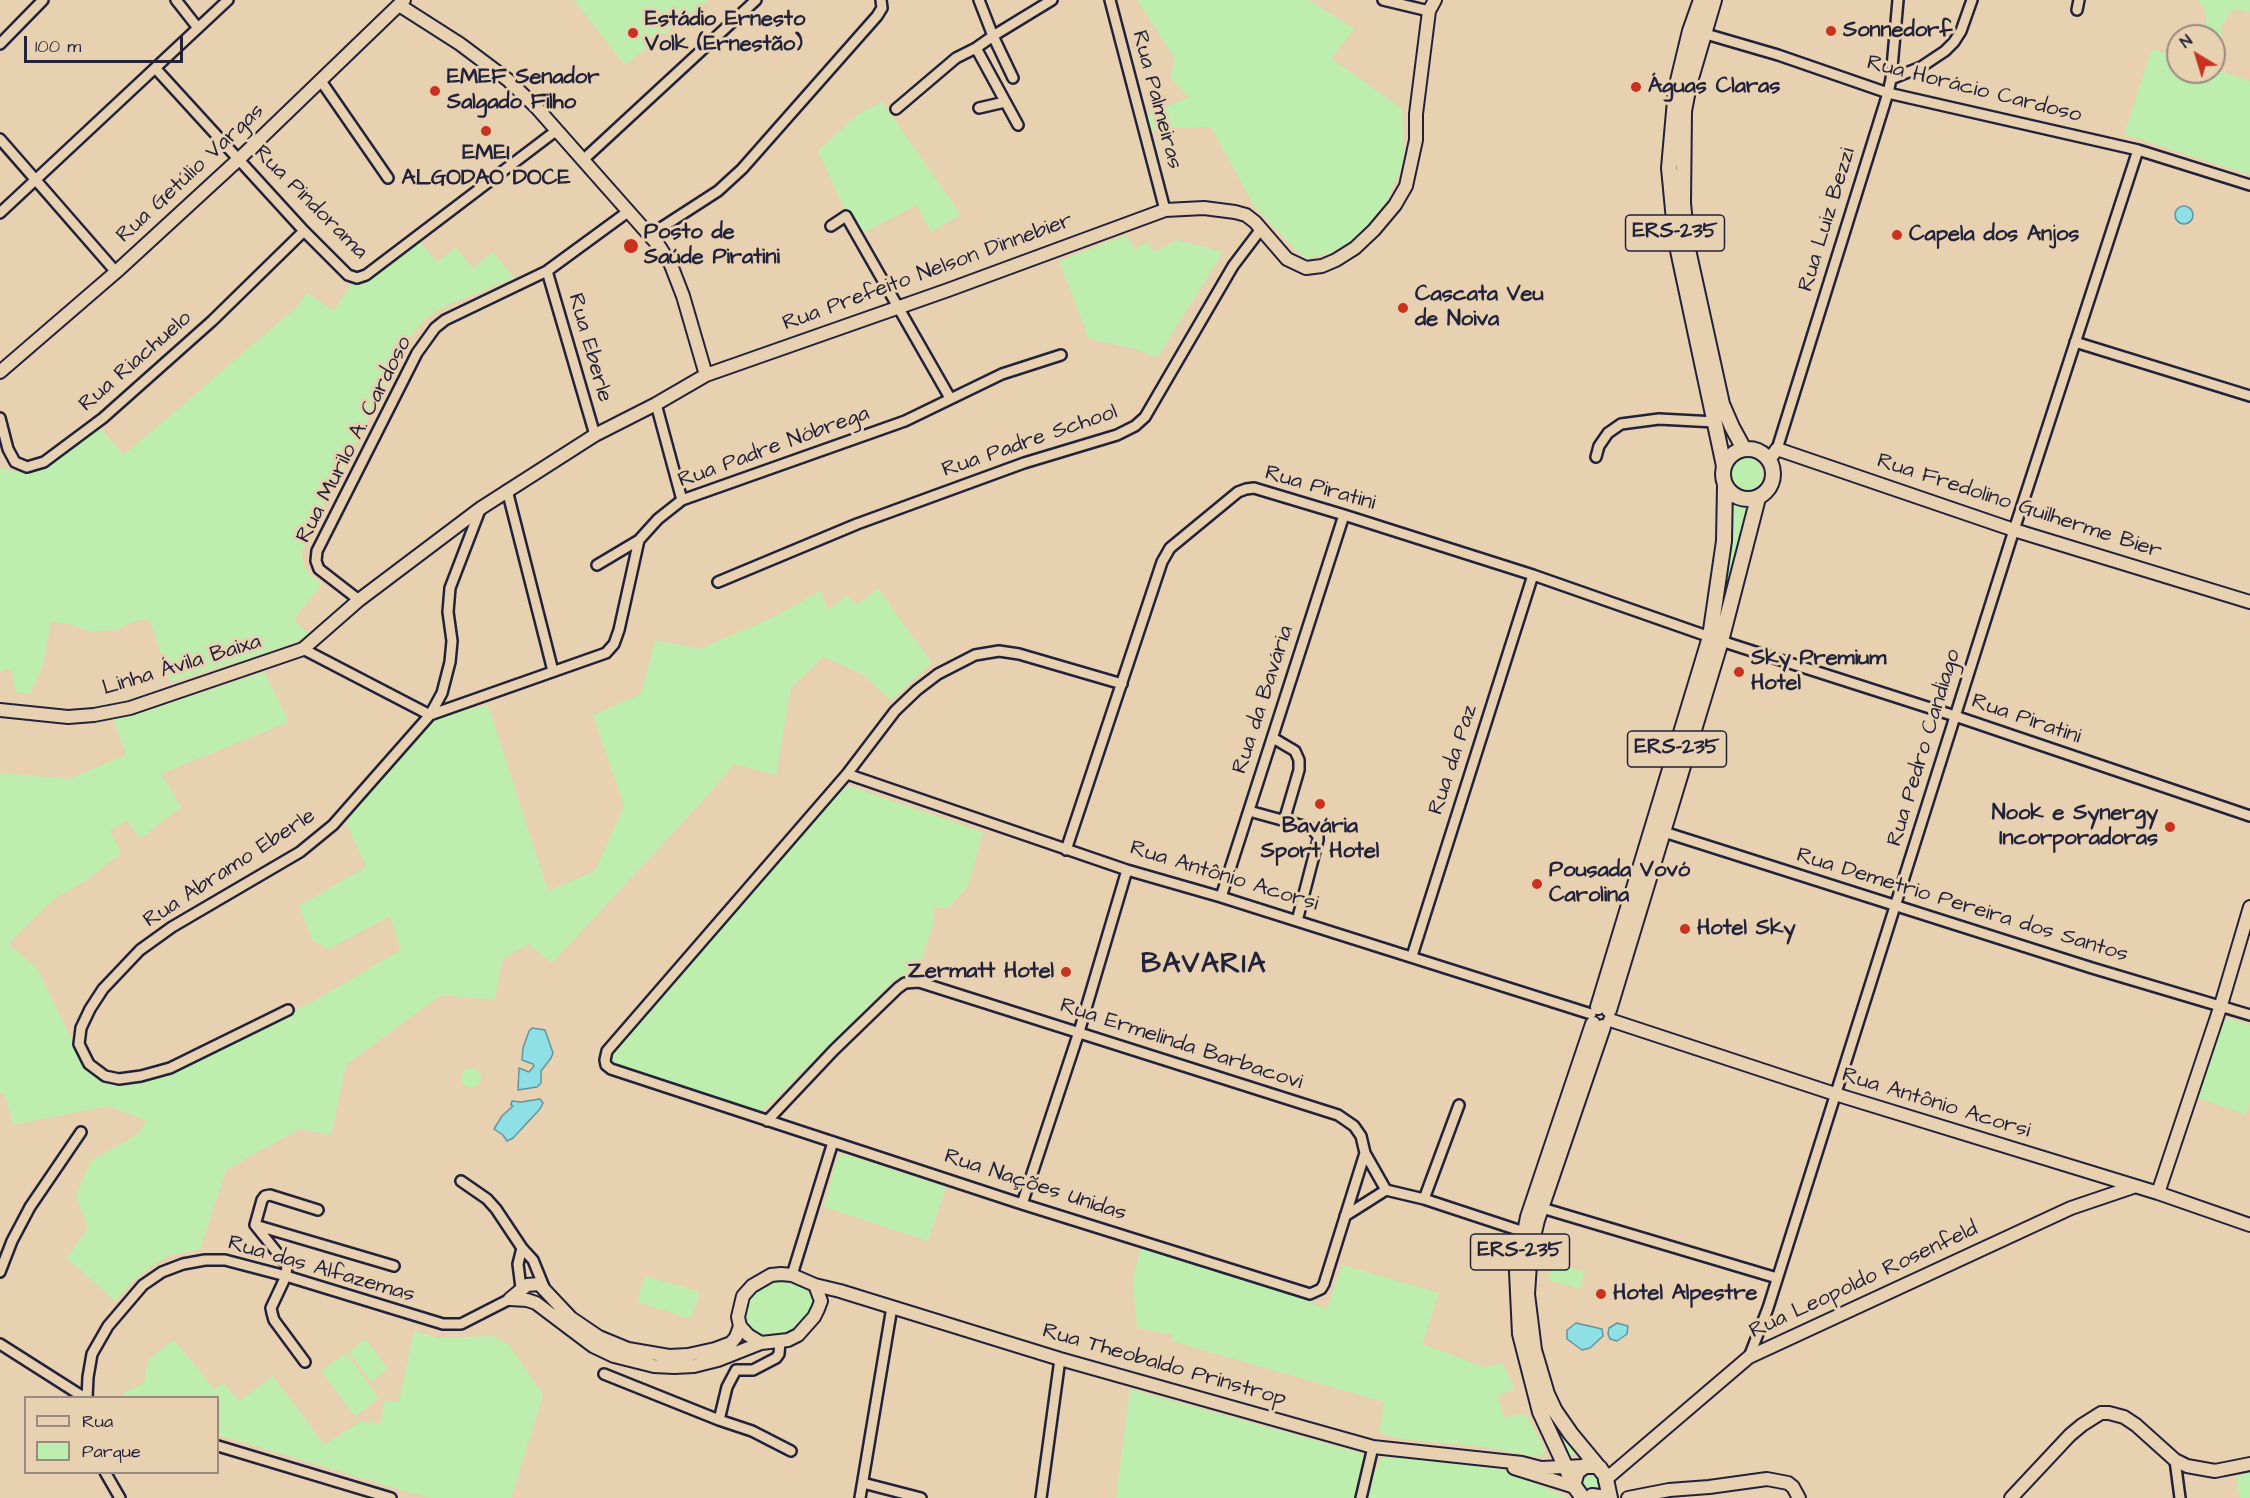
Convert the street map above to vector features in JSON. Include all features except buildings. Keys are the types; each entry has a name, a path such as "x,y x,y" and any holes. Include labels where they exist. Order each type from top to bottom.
{"main road":[{"name":"ERS-235","path":"1701,0 1684,111 1683,203 1689,255 1722,404 1744,449"},
{"name":"ERS-235","path":"1585,1492 1566,1466 1540,1412 1520,1334 1517,1272 1524,1232 1664,832 1716,639 1724,541 1724,466 1676,241 1670,168 1674,106 1681,64 1714,0"},
{"path":"1724,466 1732,455 1744,449 1773,454"},
{"name":"ERS-235","path":"1611,1498 1603,1475 1555,1411 1542,1380 1528,1315 1530,1249 1758,498 1764,494 1772,481 1773,454"},
{"path":"1725,486 1736,497 1758,498"},
{"path":"1590,1465 1603,1475 1601,1491 1585,1492 1577,1472 1590,1465"}],"street":[{"path":"0,44 43,0"},
{"path":"176,0 198,28"},
{"path":"0,213 228,0"},
{"path":"583,160 756,0"},
{"path":"979,0 1013,78"},
{"path":"896,110 956,58 1052,0"},
{"name":"Rua Palmeiras","path":"1110,0 1166,210"},
{"path":"1383,0 1432,6"},
{"name":"Rua Luiz Bezzi","path":"1773,454 1888,93 1898,0"},
{"path":"1891,79 1921,67 1954,42 1961,31 1972,0"},
{"path":"398,2 508,80 557,130 650,235 671,265 683,296 706,375"},
{"name":"Rua Getúlio Vargas","path":"0,372 116,272 239,159 321,81 398,2"},
{"path":"650,235 730,181 851,48 880,13 882,2"},
{"name":"Rua Prefeito Nelson Dinnebier","path":"303,649 359,600 507,490 595,435 706,375 1166,210 1204,208 1235,212 1246,216 1261,229 1287,259 1306,268 1322,266 1355,248 1395,205 1406,186 1416,140 1416,114 1432,6"},
{"name":"Rua Horácio Cardoso","path":"1697,32 1778,55 1888,93 2138,150 2250,185"},
{"path":"976,48 1018,125"},
{"name":"Rua Pindorama","path":"156,69 304,231 348,275 357,278 366,275 557,130"},
{"path":"321,81 388,178"},
{"path":"979,108 1005,102"},
{"path":"0,139 35,182 116,272"},
{"name":"Rua Pedro Candiago","path":"1749,1357 1777,1278 2014,530 2138,150"},
{"name":"Rua Murilo A. Cardoso","path":"359,600 319,569 316,561 317,551 417,353 435,328 445,320 547,271 629,211"},
{"path":"831,225 846,216 950,398"},
{"name":"Rua Padre School","path":"718,582 857,524 1024,463 1117,435 1135,426 1145,417 1233,266 1261,229"},
{"name":"Rua Riachuelo","path":"0,418 4,449 15,462 27,467 44,462 103,418 212,321 304,231"},
{"name":"Rua Eberle","path":"547,271 595,435"},
{"path":"2075,342 2250,396"},
{"name":"Rua Padre Nóbrega","path":"430,715 606,654 614,644 619,630 639,540 657,519 682,500 905,421 1002,374 1061,356"},
{"path":"656,404 682,500"},
{"path":"1596,457 1599,446 1608,433 1621,424 1659,419 1715,422"},
{"name":"Rua Fredolino Guilherme Bier","path":"1773,454 2250,602"},
{"name":"Rua Piratini","path":"1066,850 1162,562 1170,548 1238,492 1254,489 1533,575 1716,639 2250,816"},
{"path":"507,490 553,671"},
{"name":"Rua Abramo Eberle","path":"288,1010 170,1068 141,1077 119,1079 105,1076 89,1064 79,1044 81,1028 90,1008 103,989 140,950 172,927 300,852 325,831 430,715 442,693 450,662 452,641 448,612 450,588 481,508"},
{"name":"Rua da Bavária","path":"1221,897 1344,515"},
{"path":"597,565 639,540"},
{"name":"Rua da Paz","path":"1412,956 1533,575"},
{"path":"303,649 430,715"},
{"name":"Linha Ávila Baixa","path":"0,710 68,717 130,708 303,649"},
{"path":"847,774 895,711 917,690 938,674 975,655 999,651 1020,654 1122,684"},
{"path":"1273,738 1295,751 1299,760 1299,770 1284,821"},
{"name":"Rua Antônio Acorsi","path":"847,774 1127,870 1412,956 1835,1094 2250,1224"},
{"name":"Rua Nações Unidas","path":"847,774 608,1051 605,1060 610,1069 1022,1204 1310,1294 1321,1289 1324,1284 1365,1152"},
{"path":"1249,811 1315,831 1318,840 1297,921"},
{"name":"Rua Demetrio Pereira dos Santos","path":"1664,832 1896,907 2250,1015"},
{"path":"1022,1204 1079,1032 1127,870"},
{"path":"2158,1194 2250,907"},
{"name":"Rua Ermelinda Barbacovi","path":"767,1121 834,1050 905,983 919,982 1338,1115 1354,1126 1361,1136 1365,1152 1386,1190"},
{"path":"1424,1199 1459,1105"},
{"path":"0,1272 12,1241 30,1207 81,1132"},
{"path":"461,1181 487,1199 496,1209 522,1248 533,1260 544,1287 571,1318 615,1345 644,1353 669,1356 688,1355 731,1343 740,1326 739,1308 743,1296 752,1286 771,1275 792,1275 833,1142"},
{"name":"Rua Leopoldo Rosenfeld","path":"1603,1475 1634,1453 1749,1357 2071,1208 2134,1187"},
{"path":"1345,1216 1386,1190 1424,1199 1524,1232"},
{"path":"255,1225 262,1200 270,1195 318,1210"},
{"path":"1542,1208 1777,1278"},
{"path":"255,1225 394,1266"},
{"path":"255,1225 287,1265 286,1276 273,1304 272,1313 274,1320 305,1362"},
{"path":"521,1288 518,1264 522,1248"},
{"name":"Rua das Alfazemas","path":"86,1396 92,1354 100,1338 142,1285 162,1272 183,1264 205,1260 225,1260 286,1276 443,1324 461,1324 510,1299"},
{"name":"Rua Theobaldo Prinstrop","path":"792,1275 815,1285 1060,1359 1372,1447 1482,1458 1541,1467 1585,1466"},
{"path":"510,1299 521,1288 533,1283 544,1287"},
{"path":"815,1285 821,1301"},
{"path":"510,1299 527,1300 545,1308 573,1333 592,1346 614,1356 654,1366 694,1365 718,1360 761,1342 780,1342 798,1335 808,1326 821,1301 840,1291"},
{"path":"860,1498 892,1307"},
{"path":"740,1326 748,1335 761,1342"},
{"path":"719,1420 728,1387 736,1370 753,1370 776,1358 780,1342"},
{"path":"0,1344 83,1396"},
{"path":"1041,1498 1060,1359"},
{"path":"604,1374 752,1431 791,1451"},
{"path":"2011,1498 2070,1436 2088,1420 2101,1413 2117,1414 2130,1421 2175,1460 2202,1471 2215,1471 2250,1464"},
{"path":"219,1446 391,1498"},
{"path":"1361,1498 1372,1447"},
{"name":"Rua Theobaldo Prinstrop","path":"1482,1458 1585,1492"},
{"path":"2175,1460 2180,1498"},
{"path":"106,1474 120,1498"},
{"path":"1628,1498 1669,1490 1767,1479 1788,1483 1800,1498"},
{"path":"863,1483 921,1498"}],"green space":[{"name":"Estádio Ernesto Volk (Ernestão)","path":"574,0 708,0 625,65"},
{"path":"1137,0 1309,0 1354,29 1331,58 1402,109 1405,160 1385,204 1355,239 1330,253 1305,259 1254,206 1211,127 1150,129 1147,115 1189,97 1171,79 1174,57"},
{"path":"2198,0 2250,0 2250,13 2237,9 2230,12 2223,24 2206,24 2206,12"},
{"path":"2152,49 2166,53 2166,84 2226,84 2226,73 2250,81 2250,175 2124,134"},
{"path":"882,102 961,215 931,232 917,205 863,233 843,206 818,151 858,114"},
{"path":"1126,235 1134,249 1148,242 1154,252 1177,240 1223,252 1157,358 1135,349 1089,339 1059,261"},
{"path":"419,240 437,262 456,247 472,268 493,252 514,278 441,308 424,320 411,336 306,541 302,553 304,566 310,575 322,584 296,616 296,622 307,632 306,637 247,659 171,682 149,619 136,621 117,630 92,632 69,624 51,622 43,664 30,694 16,692 11,669 0,672 0,468 14,472 36,467 98,426 124,455 297,307 307,293 334,311 351,284 371,276"},
{"path":"1744,457 1757,462 1762,475 1757,488 1744,493 1731,488 1726,475 1731,462"},
{"path":"1732,501 1753,506 1738,563 1717,615 1734,524"},
{"path":"878,589 932,663 891,700 861,673 823,657 791,688 776,775 734,764 699,805 552,963 528,944 502,960 495,1000 441,995 346,1065 331,1135 299,1129 226,1170 200,1249 170,1255 152,1266 135,1279 115,1301 67,1258 88,1228 76,1195 91,1161 138,1134 147,1121 108,1106 13,1125 5,1094 0,1093 0,773 69,779 126,755 113,719 137,714 264,672 289,722 161,774 181,807 140,839 127,820 110,831 121,853 88,879 53,900 8,944 37,968 84,1066 100,1079 116,1083 143,1080 314,1001 401,950 390,916 329,949 313,941 299,906 366,867 346,822 431,722 438,717 488,705 548,891 595,871 624,806 593,715 641,694 655,640 700,649 778,615 820,591 828,610 847,595 857,605"},
{"path":"849,786 983,832 968,886 949,908 934,907 933,925 917,973 902,975 893,981 759,1112 612,1063 610,1058 841,790"},
{"path":"2228,1018 2250,1025 2250,1103 2246,1115 2198,1098 2221,1023"},
{"path":"471,1068 478,1071 481,1078 478,1085 471,1088 464,1085 461,1078 464,1071"},
{"path":"844,1154 946,1187 928,1241 824,1207 836,1161"},
{"path":"1141,1248 1289,1294 1327,1309 1342,1265 1439,1293 1422,1344 1485,1367 1502,1363 1514,1388 1497,1395 1504,1417 1526,1414 1545,1449 1544,1453 1538,1457 1477,1446 1402,1439 1379,1433 1384,1402 1171,1341 1173,1335 1137,1328 1133,1278"},
{"path":"1553,1262 1585,1272 1580,1289 1548,1280"},
{"path":"645,1276 700,1292 691,1319 637,1302"},
{"path":"783,1279 803,1286 812,1297 813,1306 806,1323 785,1337 767,1339 758,1336 745,1324 743,1317 746,1300 753,1291 772,1280"},
{"path":"414,1331 438,1338 493,1336 509,1345 543,1395 511,1498 429,1498 219,1435 219,1396 125,1396 124,1393 144,1383 148,1360 174,1340 214,1389 223,1383 239,1401 273,1376 324,1445 360,1422 381,1423 385,1400 399,1402"},
{"path":"366,1339 388,1369 371,1382 349,1352"},
{"path":"346,1353 379,1398 355,1416 321,1371"},
{"path":"1130,1389 1361,1453 1363,1458 1354,1498 1116,1498"},
{"path":"1547,1409 1578,1453 1567,1456"},
{"path":"1383,1456 1496,1468 1516,1474 1568,1498 1367,1498 1374,1472"},
{"path":"2250,1471 2250,1498 2240,1498 2236,1477"},
{"path":"1590,1472 1598,1477 1599,1481 1594,1489 1590,1490 1582,1485 1581,1481 1586,1473"}],"water":[{"path":"2184,206 2190,209 2193,215 2190,221 2184,224 2178,221 2175,215 2178,209"},
{"path":"532,1028 545,1030 553,1053 541,1071 541,1083 537,1087 518,1090 519,1068 529,1072 534,1066 522,1060 523,1048"},
{"path":"540,1099 543,1103 540,1109 513,1138 507,1141 494,1129 502,1116 513,1106 512,1101"},
{"path":"1576,1323 1602,1329 1603,1336 1590,1348 1582,1350 1567,1339 1567,1330"},
{"path":"1617,1323 1628,1326 1627,1334 1617,1341 1610,1339 1608,1334 1609,1328"}],"place":[{"name":"Sonnedorf","path":"1831,31"},
{"name":"Estádio Ernesto Volk (Ernestão)","path":"633,33"},
{"name":"Águas Claras","path":"1636,87"},
{"name":"EMEF Senador Salgado Filho","path":"435,91"},
{"name":"EMEI ALGODAO DOCE","path":"486,131"},
{"name":"Capela dos Anjos","path":"1897,235"},
{"name":"Posto de Saúde Piratini","path":"631,246"},
{"name":"Cascata Veu de Noiva","path":"1403,308"},
{"name":"Sky Premium Hotel","path":"1739,672"},
{"name":"Bavária Sport Hotel","path":"1320,804"},
{"name":"Nook e Synergy Incorporadoras","path":"2170,827"},
{"name":"Pousada Vovó Carolina","path":"1537,884"},
{"name":"Hotel Sky","path":"1685,929"},
{"name":"Zermatt Hotel","path":"1066,972"},
{"name":"Hotel Alpestre","path":"1601,1294"}],"district":[{"name":"BAVARIA","path":"1204,966"}]}
